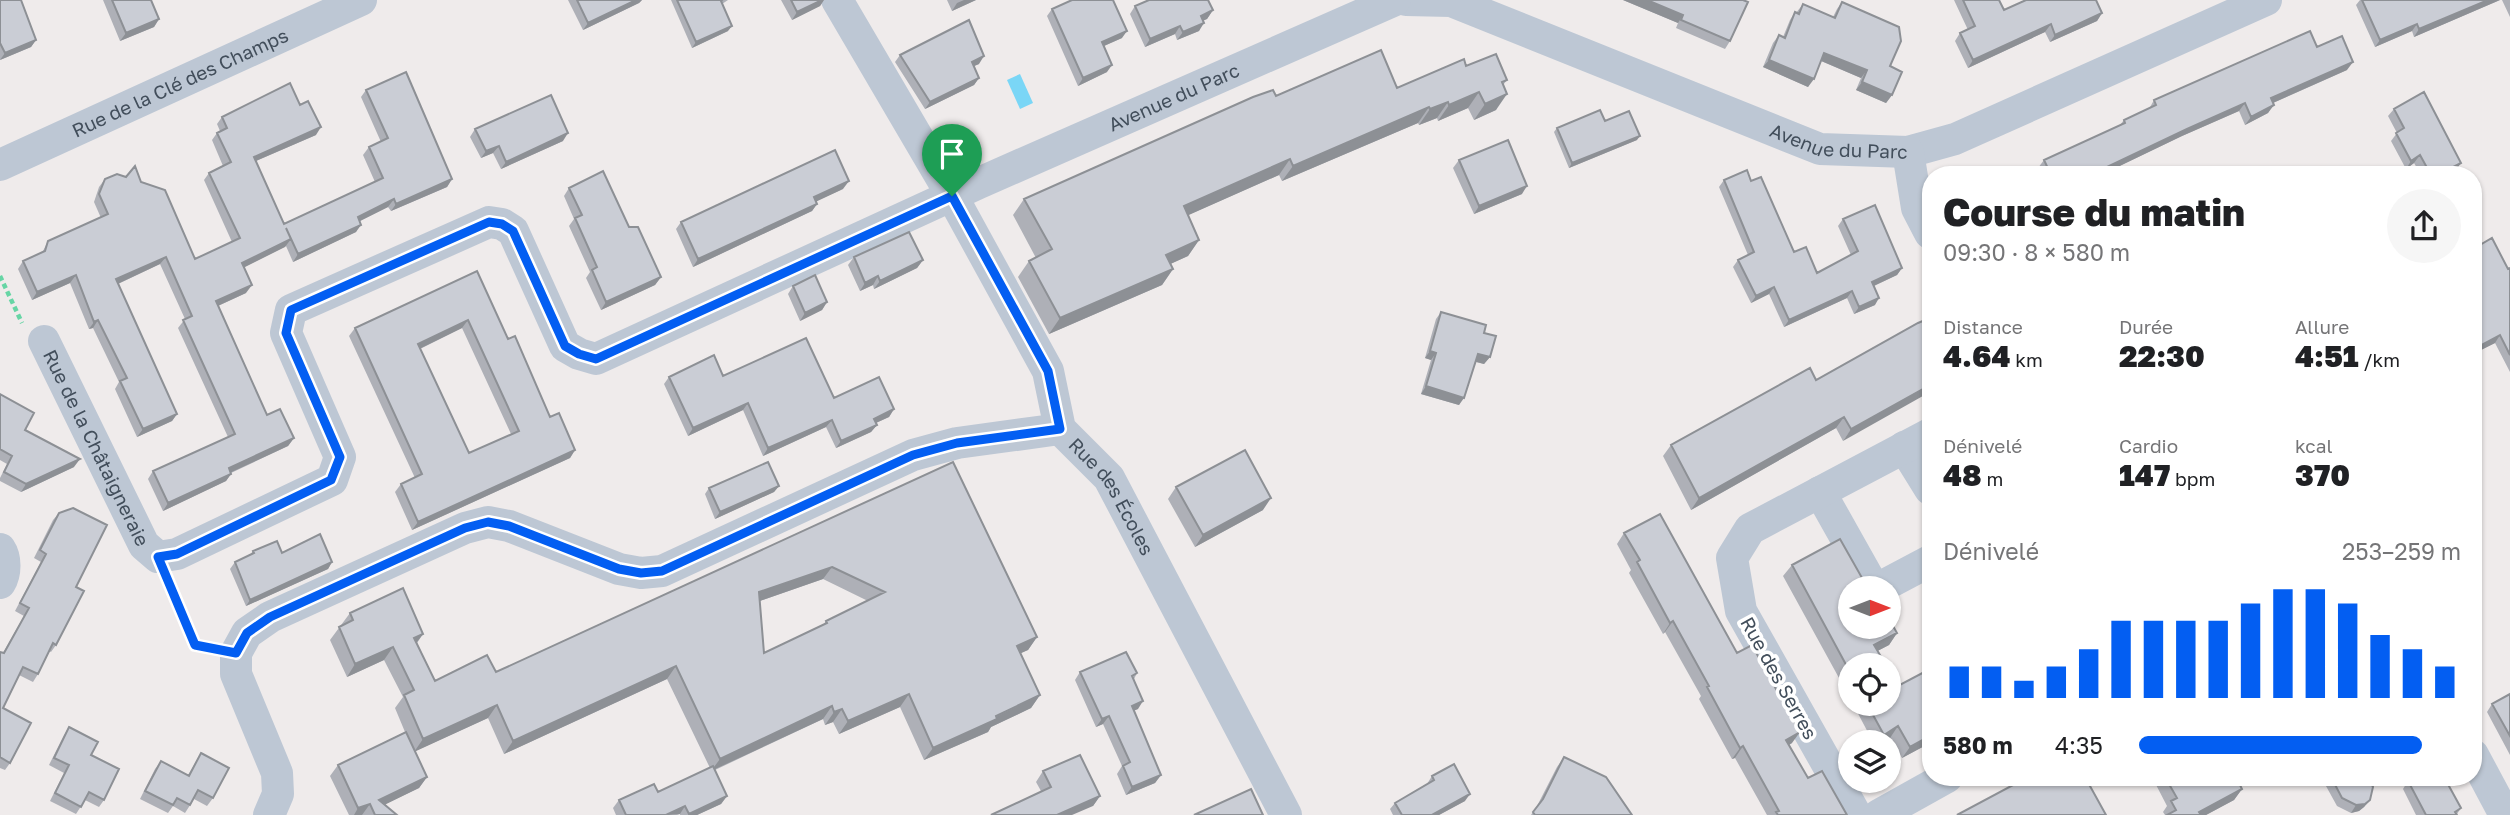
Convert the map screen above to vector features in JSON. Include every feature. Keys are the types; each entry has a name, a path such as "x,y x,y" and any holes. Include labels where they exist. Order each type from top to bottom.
{"street":[{"name":"Rue de la Clé des Champs","path":"0,165 361,0"},
{"name":"Rue des Écoles","path":"837,0 952,196 1048,371 1060,429 1109,478 1286,815"},
{"name":"Avenue du Parc","path":"952,196 1395,0"},
{"name":"Avenue du Parc","path":"1406,0 1451,1 1484,6 1819,149 1908,152 1955,139 2266,0"},
{"path":"1908,152 1917,208 1922,218"},
{"name":"Rue de la Châtaigneraie","path":"44,341 144,545 158,557 177,554 331,480 340,457 286,333 291,310 489,222 502,224 513,231 565,346 596,359 952,196"},
{"path":"269,815 278,794 277,773 236,674 236,653 247,633 270,617 465,528 488,522 509,526 619,569 641,573 662,571 913,455 957,443 1060,429"},
{"path":"1917,441 1922,459"},
{"name":"Rue des Serres","path":"1856,815 1741,611 1732,558 1750,529 1917,441"},
{"path":"1820,492 1869,576"},
{"path":"0,549 4,555 4,576 0,583"},
{"path":"1900,576 1922,565"},
{"path":"2482,772 2505,815"},
{"path":"1879,815 1931,786"}],"path":[{"path":"0,276 22,322 44,341"},
{"path":"158,557 195,645 236,653"}],"water":[{"path":"1020,74 1033,103 1020,109 1007,80"}],"building":[{"path":"0,0 21,0 36,40 5,53 0,43"},
{"path":"112,0 151,0 159,19 126,33"},
{"path":"577,0 636,0 588,23"},
{"path":"677,0 722,0 732,26 696,42"},
{"path":"791,0 822,0 797,12"},
{"path":"1072,0 1113,0 1127,31 1102,42 1112,65 1083,78 1052,9"},
{"path":"1149,0 1208,0 1213,10 1201,16 1204,23 1183,32 1180,26 1150,39 1135,6"},
{"path":"1647,0 1748,2 1730,41 1681,20 1683,15"},
{"path":"1963,0 1999,0 2004,10 2026,0 2096,0 2102,13 2055,35 2051,24 1973,60 1960,33 1975,26"},
{"path":"2362,0 2488,0 2419,29 2417,24 2380,40"},
{"path":"1842,2 1899,27 1901,41 1890,66 1902,72 1892,95 1862,82 1867,70 1824,53 1814,79 1769,60 1779,35 1785,38 1795,12 1799,14 1803,4 1835,18"},
{"path":"969,20 984,56 972,62 979,78 930,102 900,55"},
{"path":"2310,31 2317,47 2342,36 2353,62 2271,98 2274,105 2251,117 2245,103 2109,166 2047,166 2044,160 2125,123 2124,120 2156,105 2154,100"},
{"path":"1381,50 1397,88 1464,59 1466,66 1496,54 1507,80 1502,82 1507,94 1485,104 1479,92 1449,105 1448,102 1430,109 1429,107 1293,166 1290,159 1184,206 1199,240 1166,255 1173,269 1060,318 1029,261 1052,249 1024,199 1253,97 1273,90 1276,96"},
{"path":"406,72 452,179 396,204 394,199 358,217 361,225 298,254 286,228 291,239 242,263 252,285 216,301 267,415 280,409 294,438 229,468 231,474 168,503 153,471 235,434 183,320 192,316 166,257 116,279 177,414 143,429 120,381 127,378 98,320 94,322 76,275 37,292 23,261 45,251 48,241 108,214 99,194 105,179 117,174 126,177 135,166 141,182 165,190 195,259 240,238 209,173 231,162 217,133 227,128 222,117 290,83 300,105 308,101 321,127 254,157 284,224 383,178 369,147 388,138 366,90"},
{"path":"2424,92 2461,163 2455,166 2426,166 2420,155 2411,161 2396,133 2404,128 2394,109"},
{"path":"551,95 568,133 506,162 499,146 486,151 475,129"},
{"path":"1600,110 1605,121 1629,111 1640,136 1572,163 1557,128"},
{"path":"1508,140 1527,186 1479,206 1459,160"},
{"path":"835,150 849,181 814,197 817,204 698,259 681,222"},
{"path":"1747,170 1751,181 1761,177 1794,252 1806,247 1817,273 1858,251 1843,219 1875,205 1902,268 1872,282 1879,298 1859,307 1852,291 1789,320 1774,287 1756,296 1738,260 1754,252 1724,180"},
{"path":"603,171 629,227 638,227 661,277 606,302 592,270 597,267 575,218 582,215 569,188"},
{"path":"909,232 923,260 880,281 878,276 865,283 854,257"},
{"path":"2492,238 2508,269 2510,268 2510,355 2500,335 2482,345 2482,244"},
{"path":"477,271 508,339 515,336 550,417 559,413 575,450 418,522 401,484 422,474 355,328","holes":["468,320 519,431 469,453 418,344"]},
{"path":"815,275 827,302 805,313 793,286"},
{"path":"1441,312 1486,325 1484,333 1496,336 1490,357 1478,354 1464,398 1426,386 1436,353 1430,351"},
{"path":"1922,321 1922,389 1851,429 1844,417 1699,498 1671,445 1810,368 1816,380"},
{"path":"806,338 834,398 879,377 894,409 874,419 877,425 841,441 832,420 768,448 748,403 693,428 669,377 714,355 723,376"},
{"path":"0,394 34,413 25,430 80,459 26,484 4,472 12,456 0,449"},
{"path":"1245,450 1271,498 1203,535 1176,487"},
{"path":"768,462 779,486 720,512 709,488"},
{"path":"953,462 1037,637 1017,646 1040,695 996,716 997,719 933,748 909,694 848,721 842,709 834,712 832,706 720,759 676,666 513,741 497,705 423,739 404,695 414,690 393,647 355,664 339,627 353,620 350,613 403,588 423,634 414,638 435,681 487,655 496,672","holes":["832,567 885,592 826,621 827,623 764,653 759,592"]},
{"path":"73,508 107,525 76,587 84,591 56,645 53,643 38,674 23,667 3,708 31,723 10,763 0,757 0,652 4,653 29,608 20,603 46,554 40,550 59,513"},
{"path":"1660,514 1737,653 1752,645 1800,732 1786,740 1808,778 1822,771 1847,815 1778,815 1776,812 1779,811 1743,746 1740,748 1673,621 1670,623 1624,533"},
{"path":"320,534 332,562 250,600 235,562 277,541 282,553"},
{"path":"1840,539 1861,576 1838,576 1838,639 1886,639 1874,645 1879,653 1840,653 1792,565"},
{"path":"1126,652 1137,673 1132,676 1143,701 1132,706 1161,775 1132,787 1123,766 1130,762 1109,716 1102,719 1080,672"},
{"path":"1922,673 1922,740 1910,747 1898,726 1892,730 1881,730 1874,716 1901,716 1901,684"},
{"path":"2510,694 2510,736 2492,704"},
{"path":"69,727 98,742 91,755 119,769 104,800 89,792 81,807 55,793 69,765 54,758"},
{"path":"406,732 427,777 379,800 397,815 375,815 370,804 358,808 338,765"},
{"path":"201,753 229,768 213,798 198,790 190,805 177,798 173,805 145,791 161,761 189,776"},
{"path":"1080,755 1100,796 1057,815 991,815 1051,787 1043,771"},
{"path":"1564,757 1606,777 1632,815 1535,815 1533,812 1543,799"},
{"path":"1454,764 1470,794 1432,815 1402,815 1395,803 1434,780 1432,776"},
{"path":"713,766 727,796 689,814 685,806 666,815 626,815 619,800 654,784 658,792"},
{"path":"2011,786 2090,786 2106,815 1957,815"},
{"path":"2170,786 2240,786 2242,789 2199,812 2201,815 2167,815 2176,810 2171,801 2177,798"},
{"path":"2336,786 2373,787 2370,800 2365,804 2356,805 2342,798"},
{"path":"2411,786 2449,786 2461,808 2455,812 2457,815 2426,815"},
{"path":"1251,789 1263,815 1194,815"}],"route":[{"path":"952,196 1048,371 1060,429 957,443 913,455 662,571 641,573 619,569 509,526 488,522 465,528 270,617 247,633 236,653 195,645 158,557 177,554 331,480 340,457 286,333 291,310 489,222 502,224 513,231 565,346 596,359 952,196"}]}
